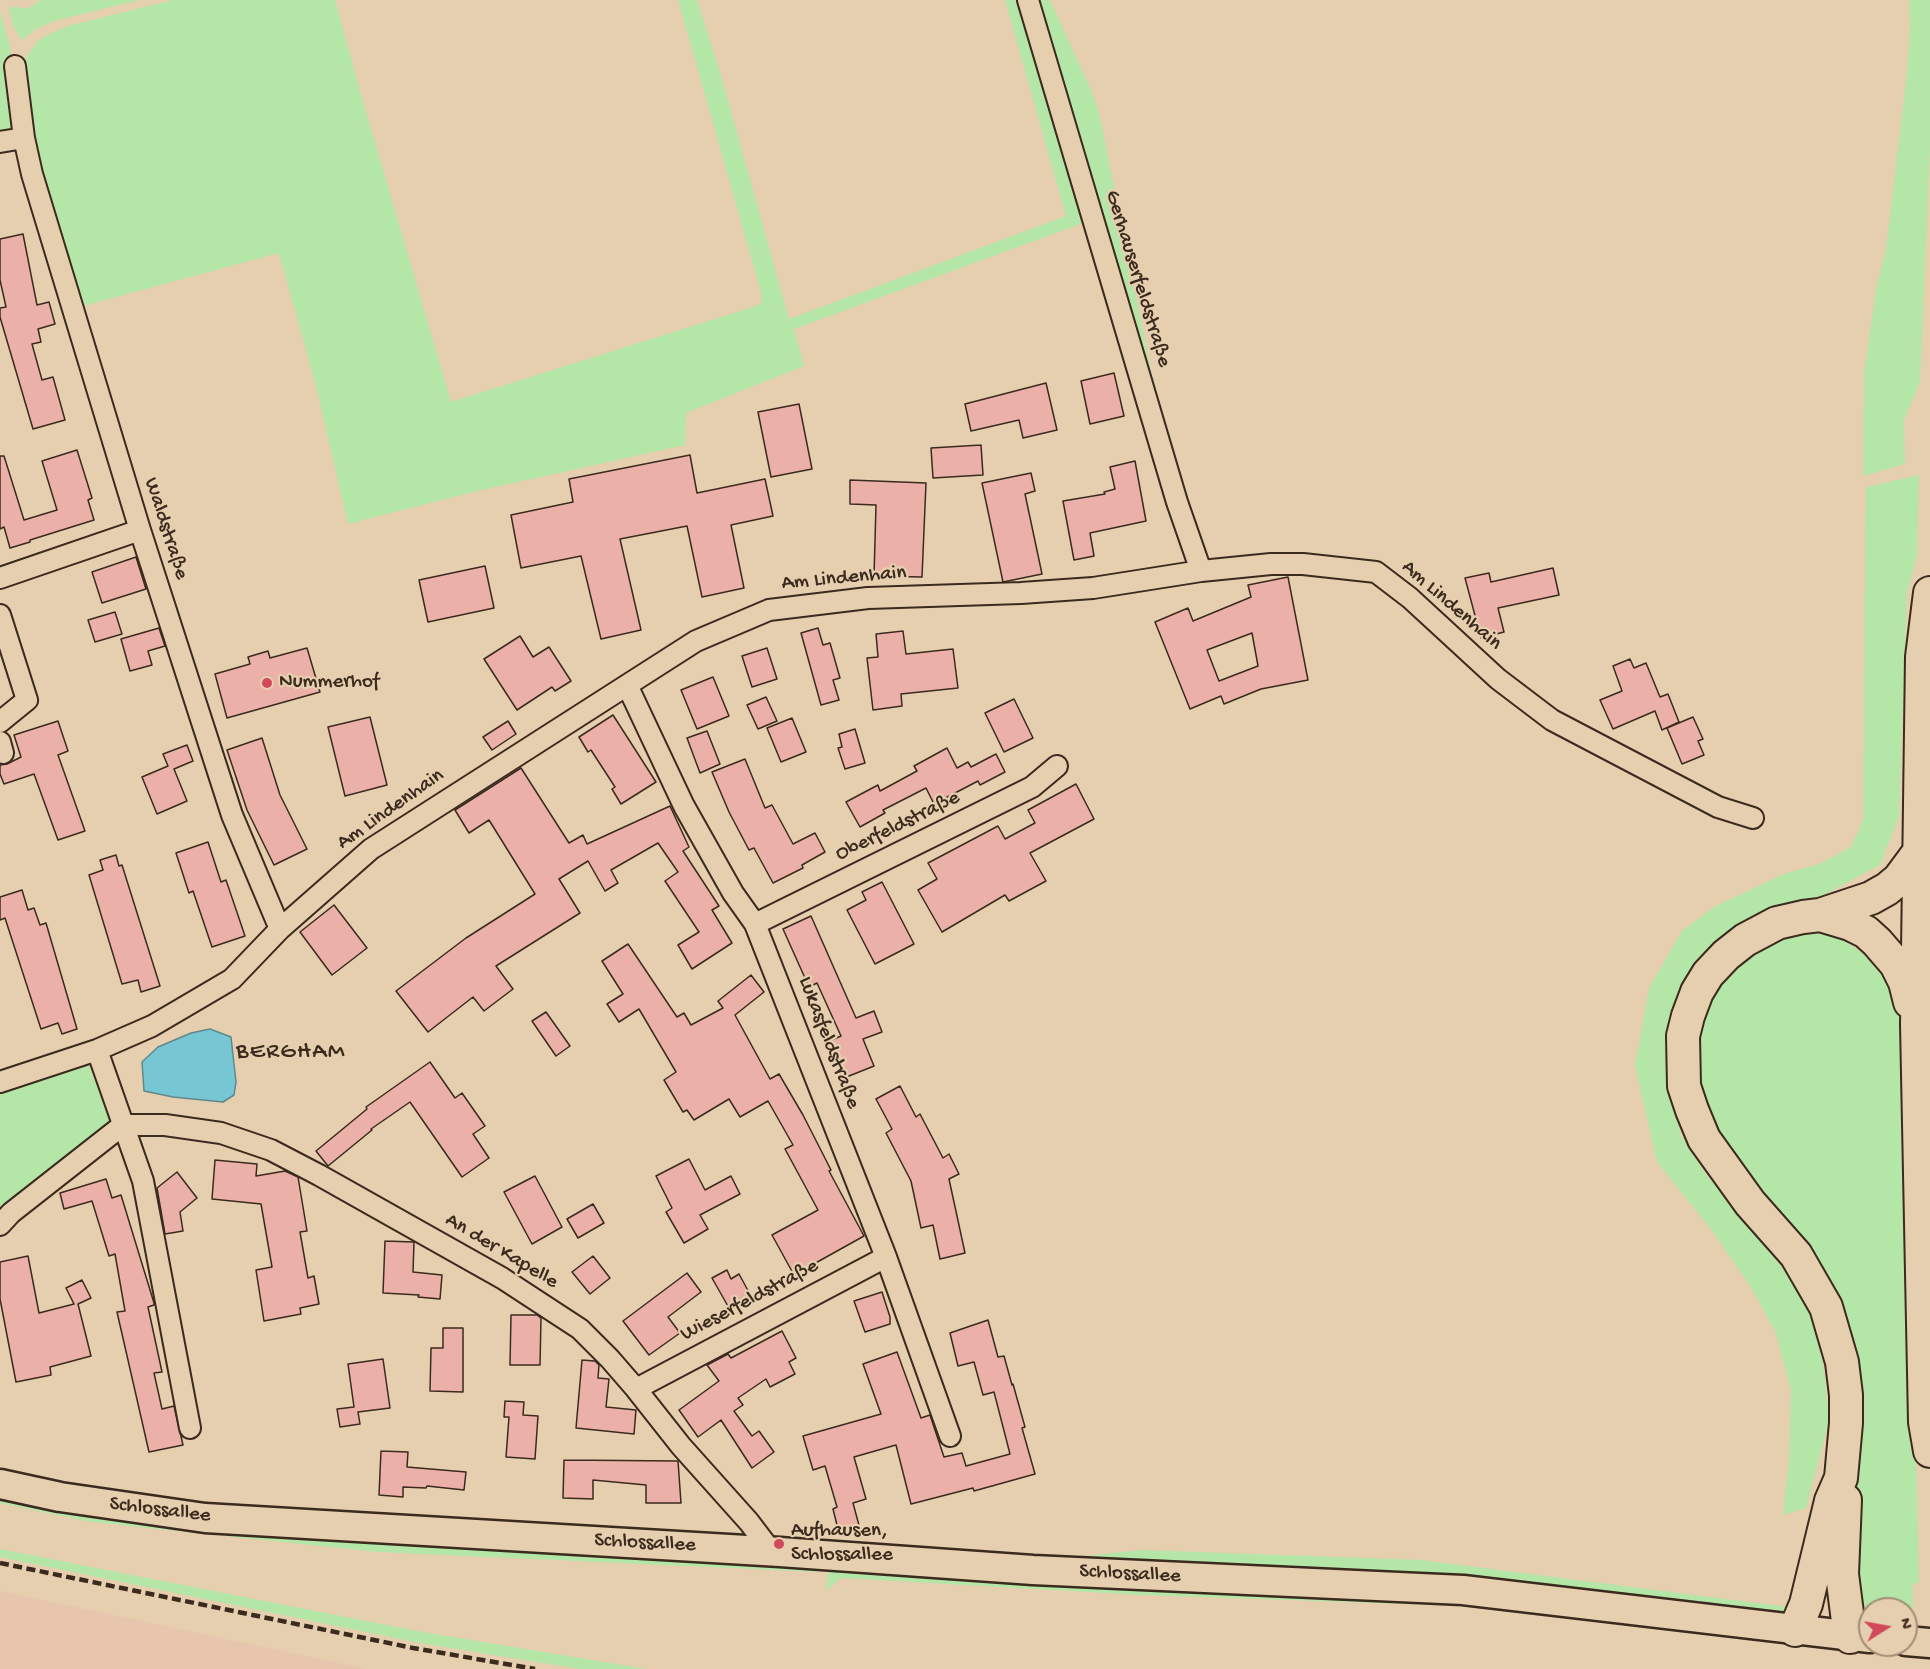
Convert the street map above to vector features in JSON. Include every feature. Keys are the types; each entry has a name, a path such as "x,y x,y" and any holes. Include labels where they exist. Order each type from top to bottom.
{"main road":[{"path":"1930,592 1922,657 1917,1024 1925,1422 1930,1451"},
{"path":"1795,1630 1806,1604 1831,1501 1841,1478 1845,1448 1846,1395 1842,1362 1826,1307 1796,1255 1750,1203 1704,1139 1684,1086 1683,1036 1697,992 1708,974 1726,955 1745,940 1777,923 1820,915 1871,898 1899,879 1919,852"},
{"path":"1820,915 1850,924 1866,932 1888,952 1905,982 1917,1024"},
{"path":"1841,1478 1845,1503 1842,1574 1858,1630"},
{"name":"Schlossallee","path":"0,1484 60,1497 205,1518 771,1551 1033,1570 1463,1590 1858,1637"}],"street":[{"name":"Gerhauserfeldstraße","path":"1028,0 1178,502 1201,571"},
{"name":"Waldstraße","path":"15,66 24,138 32,174 140,530 232,815 280,929"},
{"path":"0,142 24,138"},
{"path":"0,578 140,530"},
{"name":"Am Lindenhain","path":"0,1082 96,1050 152,1026 232,979 280,929 371,849 696,641 769,610 868,598 1093,588 1201,571 1271,564 1303,564 1376,572 1410,598 1498,679 1552,720 1718,807 1754,818"},
{"path":"0,615 27,700 0,722"},
{"name":"Lukasfeldstraße","path":"627,685 684,806 733,893 755,924 886,1257 950,1436"},
{"name":"Oberfeldstraße","path":"755,924 1032,787 1057,766"},
{"path":"96,1050 144,1181 190,1428"},
{"path":"0,1226 11,1213 123,1125"},
{"name":"An der Kapelle","path":"123,1125 165,1125 221,1133 271,1150 508,1281 580,1329 610,1359 771,1551"},
{"name":"Wieserfeldstraße","path":"636,1389 886,1257"}],"shaded area":[{"path":"0,1591 367,1669 0,1669"}],"green space":[{"path":"41,0 139,0 54,21 36,29 22,40 13,26 9,7 29,8"},
{"path":"173,0 335,0 451,402 762,303 678,0 697,0 720,72 789,319 1066,216 1005,0 1018,0 1086,222 794,329 804,366 686,413 685,445 477,491 348,524 315,382 279,253 79,307 34,153 25,59 38,41 68,26"},
{"path":"1036,0 1050,0 1093,94 1100,117 1152,376 1185,496"},
{"path":"1909,0 1930,0 1930,142 1920,382 1904,420 1905,464 1863,476 1864,373 1877,284 1886,249 1907,72 1910,29"},
{"path":"0,11 10,47 14,130 0,135"},
{"path":"1919,475 1917,556 1907,592 1899,816 1880,865 1822,896 1748,921 1708,950 1682,992 1669,1029 1667,1084 1681,1135 1705,1173 1780,1265 1803,1298 1818,1335 1829,1421 1806,1508 1783,1515 1789,1460 1791,1390 1776,1333 1752,1289 1714,1233 1657,1162 1635,1066 1649,988 1682,931 1714,907 1784,874 1822,863 1851,847 1863,820 1866,487"},
{"path":"1789,933 1835,934 1875,962 1894,989 1906,1026 1919,1582 1913,1584 1913,1597 1858,1597 1858,1606 1853,1606 1857,1419 1846,1329 1709,1126 1697,1077 1697,1034 1719,980 1744,954"},
{"path":"87,1061 111,1121 0,1212 0,1091"},
{"path":"0,1495 348,1540 810,1565 818,1572 378,1552 91,1522 0,1503"},
{"path":"0,1549 417,1631 646,1669 580,1669 415,1642 0,1557"},
{"path":"1142,1550 1421,1560 1796,1608 1794,1619 1556,1586 1064,1558"},
{"path":"834,1567 1404,1596 1404,1604 1140,1595 841,1578 826,1591 828,1573"}],"water":[{"path":"210,1029 231,1037 236,1082 234,1095 223,1102 173,1097 144,1091 142,1062 158,1047 191,1033"}],"building":[{"path":"23,234 37,305 49,302 55,324 38,329 41,342 32,344 42,380 53,377 65,420 33,429 0,317 0,308 6,307 0,280 0,239"},
{"path":"1114,373 1124,416 1090,424 1081,381"},
{"path":"1046,383 1057,430 1023,438 1019,420 971,431 965,404"},
{"path":"799,404 812,469 771,477 758,412"},
{"path":"981,445 983,475 933,478 931,448"},
{"path":"77,450 92,498 88,500 94,520 10,548 4,527 0,529 0,456 4,456 24,520 57,510 42,461"},
{"path":"690,455 697,493 765,479 773,516 731,525 744,588 702,597 687,526 620,539 641,630 601,639 581,556 521,568 511,515 573,502 569,479"},
{"path":"1135,461 1146,521 1090,533 1094,556 1074,560 1063,501 1105,494 1104,492 1115,489 1110,467"},
{"path":"1031,473 1035,491 1025,494 1042,574 1003,582 982,483"},
{"path":"850,480 926,483 922,577 874,576 876,505 850,504"},
{"path":"136,557 146,589 102,603 92,572"},
{"path":"485,566 494,608 428,622 419,580"},
{"path":"1553,568 1559,595 1498,608 1504,632 1481,638 1465,578 1489,573 1491,582"},
{"path":"1288,577 1308,680 1261,689 1224,704 1221,696 1190,709 1155,622 1188,608 1193,621 1251,597 1248,585","holes":["1252,633 1258,666 1219,681 1207,650"]},
{"path":"115,612 122,634 95,642 88,620"},
{"path":"159,628 165,646 148,651 152,665 130,671 121,639"},
{"path":"818,628 823,645 830,643 840,678 833,680 839,700 821,705 801,633"},
{"path":"903,631 906,654 953,649 958,688 901,694 902,706 873,710 867,658 878,657 876,634"},
{"path":"520,636 533,657 549,647 571,681 555,691 552,687 517,710 484,659"},
{"name":"Nummerhof","path":"307,648 320,692 227,718 215,674 250,664 248,657 268,651 270,658"},
{"path":"767,648 777,679 752,687 742,656"},
{"path":"1630,659 1634,668 1646,663 1660,697 1668,694 1679,722 1662,730 1655,711 1613,729 1600,700 1622,691 1613,666"},
{"path":"713,677 729,716 697,729 681,690"},
{"path":"766,697 777,721 758,729 747,705"},
{"path":"1014,699 1033,738 1004,752 985,713"},
{"path":"613,715 656,782 621,804 612,789 615,787 591,750 588,752 579,737"},
{"path":"370,717 387,785 345,796 328,727"},
{"path":"1693,717 1703,739 1698,741 1704,755 1682,764 1667,728"},
{"path":"792,718 806,752 781,762 767,728"},
{"path":"58,721 68,751 58,755 85,831 58,840 34,774 4,784 0,774 0,765 21,757 14,735"},
{"path":"508,721 516,734 492,750 483,737"},
{"path":"855,729 865,763 845,769 838,748 842,747 839,734"},
{"path":"707,731 720,764 700,773 687,738"},
{"name":"Nummerhof","path":"262,738 280,795 307,849 274,865 247,810 227,750"},
{"path":"187,745 193,761 174,769 187,801 157,814 142,777 168,766 163,754"},
{"path":"947,748 957,768 968,762 971,767 996,754 1005,772 980,785 978,781 934,804 926,788 883,810 885,813 860,827 846,802 878,785 880,791 917,771 914,766"},
{"path":"745,759 765,808 772,805 793,844 815,833 825,852 802,865 803,868 773,883 754,848 749,850 712,772"},
{"path":"521,768 569,843 583,835 587,844 670,806 689,847 683,851 719,906 712,910 732,943 692,969 678,945 699,932 665,881 678,872 658,843 611,870 618,883 605,891 588,861 559,879 580,913 496,966 513,989 484,1011 473,997 428,1032 396,991 466,938 535,894 489,820 469,833 455,810"},
{"path":"1076,784 1094,819 1030,853 1046,881 1009,901 1005,895 942,932 918,890 937,879 928,863 998,826 1005,839 1035,823 1028,810"},
{"path":"208,842 221,882 226,880 245,936 212,947 193,891 189,893 176,853"},
{"path":"116,855 119,866 122,865 160,986 141,992 138,980 122,984 89,875 103,870 100,860"},
{"path":"882,882 914,944 875,964 847,910 866,900 862,892"},
{"path":"22,890 28,910 34,908 40,925 46,923 77,1029 62,1034 58,1023 41,1029 5,918 0,920 0,897"},
{"path":"334,905 367,948 332,975 300,932"},
{"path":"811,916 856,1018 874,1011 882,1032 863,1039 874,1066 844,1078 829,1041 841,1036 817,983 809,987 783,929"},
{"path":"628,944 677,1017 684,1013 691,1025 723,1008 718,1001 751,975 764,992 735,1015 770,1079 779,1074 803,1115 831,1170 829,1171 864,1236 794,1275 772,1235 818,1210 785,1149 793,1145 768,1101 740,1117 729,1099 694,1120 687,1110 683,1112 664,1080 676,1072 639,1009 619,1022 607,1004 623,994 602,961"},
{"path":"546,1012 570,1046 556,1056 532,1021"},
{"path":"430,1062 455,1098 462,1093 485,1126 473,1134 489,1158 462,1177 410,1102 371,1129 328,1166 316,1151 367,1109 366,1107"},
{"path":"900,1086 916,1117 920,1114 943,1158 949,1154 959,1174 949,1179 965,1253 940,1259 933,1225 921,1228 911,1181 886,1133 892,1129 876,1099"},
{"path":"689,1159 705,1190 731,1176 740,1194 700,1215 708,1229 684,1243 666,1212 672,1208 656,1176"},
{"path":"215,1160 257,1164 256,1176 285,1171 298,1177 307,1231 300,1232 308,1278 314,1276 319,1304 300,1308 301,1314 264,1321 256,1270 272,1267 261,1204 212,1199"},
{"path":"177,1172 197,1198 180,1212 183,1231 165,1234 157,1188"},
{"path":"535,1176 562,1227 532,1244 504,1192"},
{"path":"106,1179 112,1198 121,1195 154,1303 148,1307 162,1372 154,1373 162,1409 174,1406 183,1445 149,1452 117,1312 125,1311 115,1254 109,1256 92,1201 64,1209 60,1193"},
{"path":"593,1204 604,1223 578,1238 567,1219"},
{"path":"385,1241 414,1242 413,1272 442,1275 440,1299 383,1293"},
{"path":"28,1256 39,1313 74,1304 66,1288 82,1280 91,1298 78,1304 91,1356 50,1367 51,1375 16,1382 0,1299 0,1262"},
{"path":"593,1256 610,1278 590,1294 572,1272"},
{"path":"727,1270 731,1279 739,1274 751,1296 729,1308 712,1278"},
{"path":"687,1273 701,1292 668,1317 680,1333 649,1355 623,1321"},
{"path":"882,1292 890,1324 865,1332 854,1301"},
{"path":"511,1315 537,1315 541,1318 540,1365 510,1365"},
{"path":"988,1320 998,1357 1004,1356 1013,1384 1035,1474 974,1491 973,1488 911,1504 896,1445 854,1457 866,1499 853,1503 860,1529 843,1533 842,1528 838,1529 833,1509 837,1507 825,1466 813,1470 803,1436 881,1414 863,1364 897,1352 921,1418 930,1415 944,1457 962,1453 966,1466 1010,1454 994,1392 983,1395 974,1362 958,1366 950,1333"},
{"path":"443,1328 463,1328 463,1392 430,1391 431,1348 443,1348"},
{"path":"782,1331 796,1358 789,1362 795,1374 770,1387 766,1379 738,1398 743,1405 734,1411 752,1436 759,1431 774,1452 752,1468 721,1420 698,1437 679,1410 719,1381 707,1365 728,1354 731,1358"},
{"path":"383,1359 390,1408 358,1412 360,1424 340,1427 337,1409 354,1407 348,1364"},
{"path":"582,1360 595,1361 599,1365 598,1378 609,1379 606,1407 636,1410 634,1434 576,1428"},
{"path":"505,1401 524,1402 523,1415 538,1416 535,1459 506,1457 509,1417 504,1417"},
{"path":"381,1451 408,1452 407,1467 466,1472 464,1490 427,1486 426,1488 403,1487 403,1497 379,1495"},
{"path":"564,1460 678,1461 681,1503 646,1503 646,1485 593,1480 593,1499 563,1498"}],"railway":[{"path":"0,1563 413,1648 535,1669"}],"place":[{"name":"Nummerhof","path":"267,683"},
{"name":"Aufhausen, Schlossallee","path":"779,1544"}],"district":[{"name":"BERGHAM","path":"291,1053"}]}
